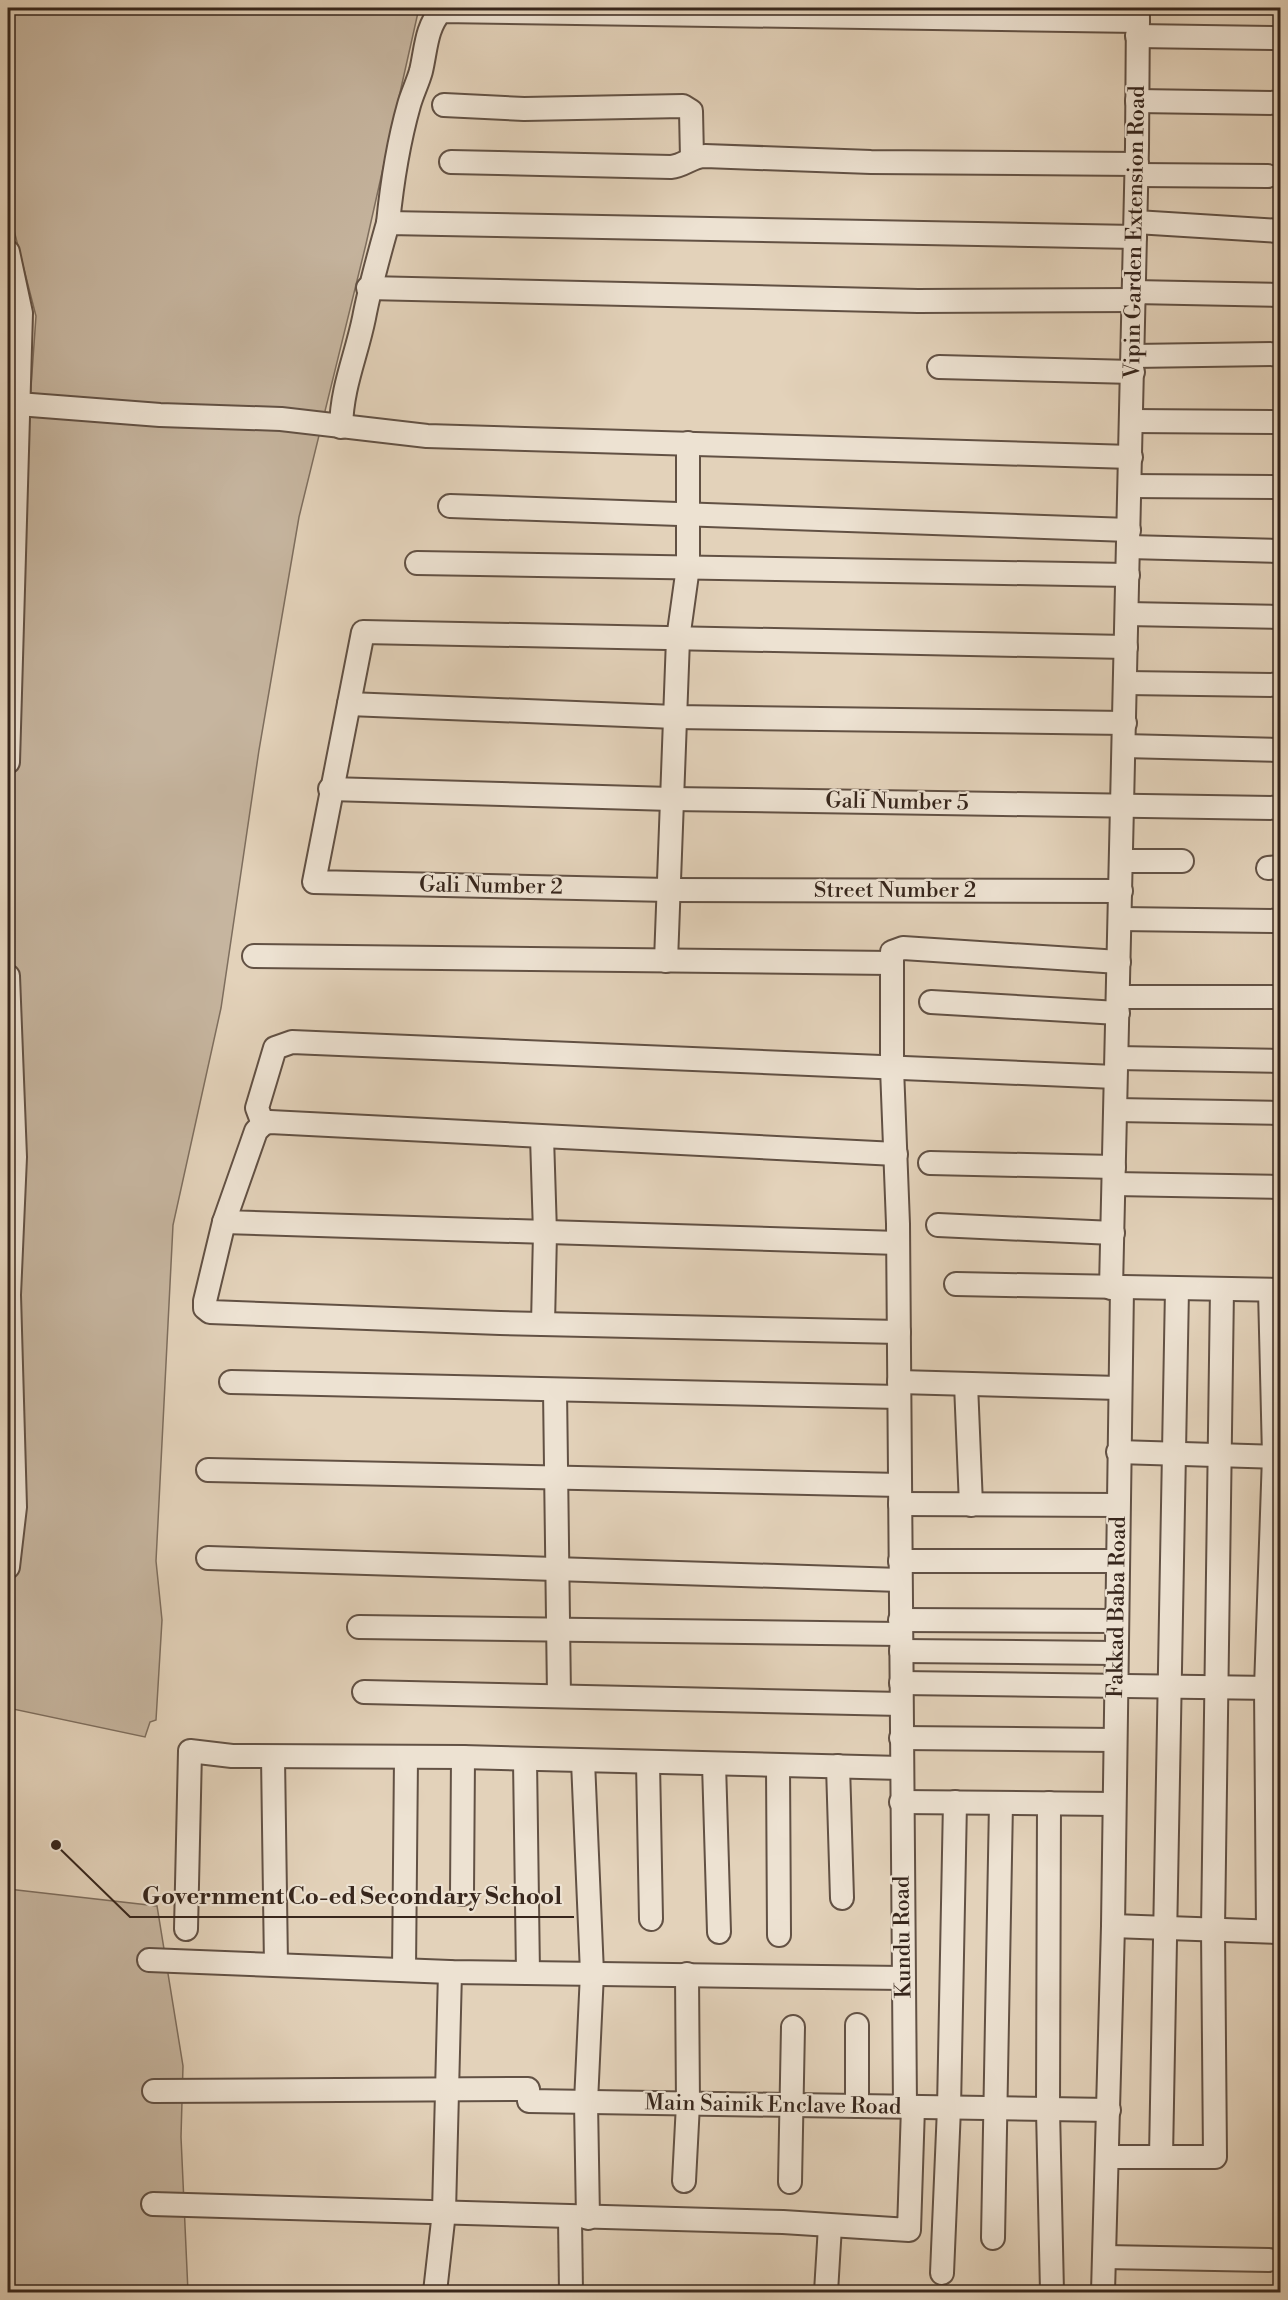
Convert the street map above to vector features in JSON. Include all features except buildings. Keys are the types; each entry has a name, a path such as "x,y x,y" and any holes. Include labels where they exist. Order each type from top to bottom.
{"street":[{"path":"341,427 342,397 364,318 368,288 388,223 394,166 409,104 434,19 441,10 693,11 1138,22 1276,38"},
{"name":"Vipin Garden Extension Road","path":"1122,861 1136,229 1138,22"},
{"path":"1137,101 1281,103"},
{"path":"444,105 524,109 683,106 691,111 692,158"},
{"path":"451,162 671,167 680,166 692,158 705,156 1268,176"},
{"path":"388,223 767,232 1136,229 1281,231"},
{"path":"8,252 21,313 8,762"},
{"path":"368,288 894,300 1281,295"},
{"path":"939,367 1133,364 1281,354"},
{"path":"18,404 160,415 281,419 439,437 1131,457"},
{"path":"1132,421 1281,422"},
{"path":"666,961 678,639 688,567 688,443"},
{"path":"1130,486 1281,487"},
{"path":"450,506 689,514 1129,539 1281,551"},
{"path":"417,563 1128,575"},
{"path":"1127,614 1281,617"},
{"path":"330,789 363,632 1126,647"},
{"path":"1126,683 1281,685"},
{"path":"349,704 675,717 1125,723"},
{"path":"1124,746 1281,750"},
{"name":"Gali Number 5","path":"330,789 671,799 1281,808"},
{"name":"Gali Number 2","path":"330,789 314,882 668,890"},
{"path":"1122,861 1182,861"},
{"name":"Fakkad Baba Road","path":"1103,2292 1113,1926 1119,1388 1117,1288 1113,1233 1122,861"},
{"name":"Street Number 2","path":"668,890 1121,891"},
{"path":"1120,919 1281,921"},
{"path":"254,956 891,963 892,952 903,948 1119,963"},
{"name":"Kundu Road","path":"830,2226 909,2230 909,2107 903,1978 901,1802 898,1243 891,963"},
{"path":"8,976 15,1157 9,1295 15,1506 8,1567"},
{"path":"931,1002 1118,1005 1281,997"},
{"path":"262,1124 257,1108 274,1048 292,1042 892,1068 1116,1067 1281,1061"},
{"path":"1116,1110 1281,1113"},
{"path":"896,1154 270,1122 262,1124 256,1131 224,1222 205,1308 210,1312 543,1324 899,1332"},
{"path":"542,1137 545,1233 543,1324"},
{"path":"930,1163 1281,1187"},
{"path":"224,1222 898,1243"},
{"path":"938,1224 1113,1233"},
{"path":"956,1284 1275,1290 1277,1456 1273,1688 1274,1931 1113,1926"},
{"path":"1161,2157 1176,1454 1177,1289"},
{"path":"1108,2157 1215,2157 1213,1929 1222,1289"},
{"path":"231,1382 555,1390 899,1390 966,1384 1119,1388"},
{"path":"966,1384 970,1505"},
{"path":"555,1390 559,1696"},
{"path":"1118,1452 1277,1456"},
{"path":"208,1470 555,1477 900,1495 970,1505 1118,1505"},
{"path":"208,1558 557,1569 900,1570 1117,1561"},
{"path":"900,1635 1116,1621"},
{"path":"359,1627 900,1635 1116,1653"},
{"path":"364,1692 559,1696 901,1693 1116,1686 1273,1688"},
{"path":"901,1738 1115,1740"},
{"path":"186,1929 190,1751 273,1756 901,1768"},
{"path":"273,1756 276,1965"},
{"path":"404,1970 406,1758"},
{"path":"462,1894 463,1758"},
{"path":"525,1760 528,1973"},
{"path":"571,2292 579,2218 592,1973 583,1761"},
{"path":"648,1763 651,1919"},
{"path":"714,1764 719,1932"},
{"path":"778,1765 779,1935"},
{"path":"838,1766 842,1898"},
{"path":"901,1802 1114,1804"},
{"path":"942,2273 949,2108 955,1802"},
{"path":"993,2238 1001,1803"},
{"path":"1049,1803 1048,2109 1052,2292"},
{"path":"149,1960 450,1972 903,1978"},
{"path":"435,2292 444,2212 450,1972"},
{"path":"684,2181 688,2104 687,1974"},
{"path":"857,2025 857,2106"},
{"path":"790,2182 793,2027"},
{"path":"154,2091 448,2089"},
{"name":"Main Sainik Enclave Road","path":"448,2089 528,2089 529,2101 1109,2110"},
{"path":"153,2204 830,2226 826,2292"},
{"path":"1105,2257 1269,2260"}],"shaded area":[{"path":"8,8 419,8 366,244 299,517 259,750 221,1008 173,1225 156,1561 162,1620 156,1720 150,1722 145,1737 8,1708 18,1107 8,879 27,444 36,316 8,207"},
{"path":"8,1889 157,1906 183,2066 181,2137 188,2292 8,2292"}],"place":[{"name":"Government Co-ed Secondary School","path":"56,1845"}]}
